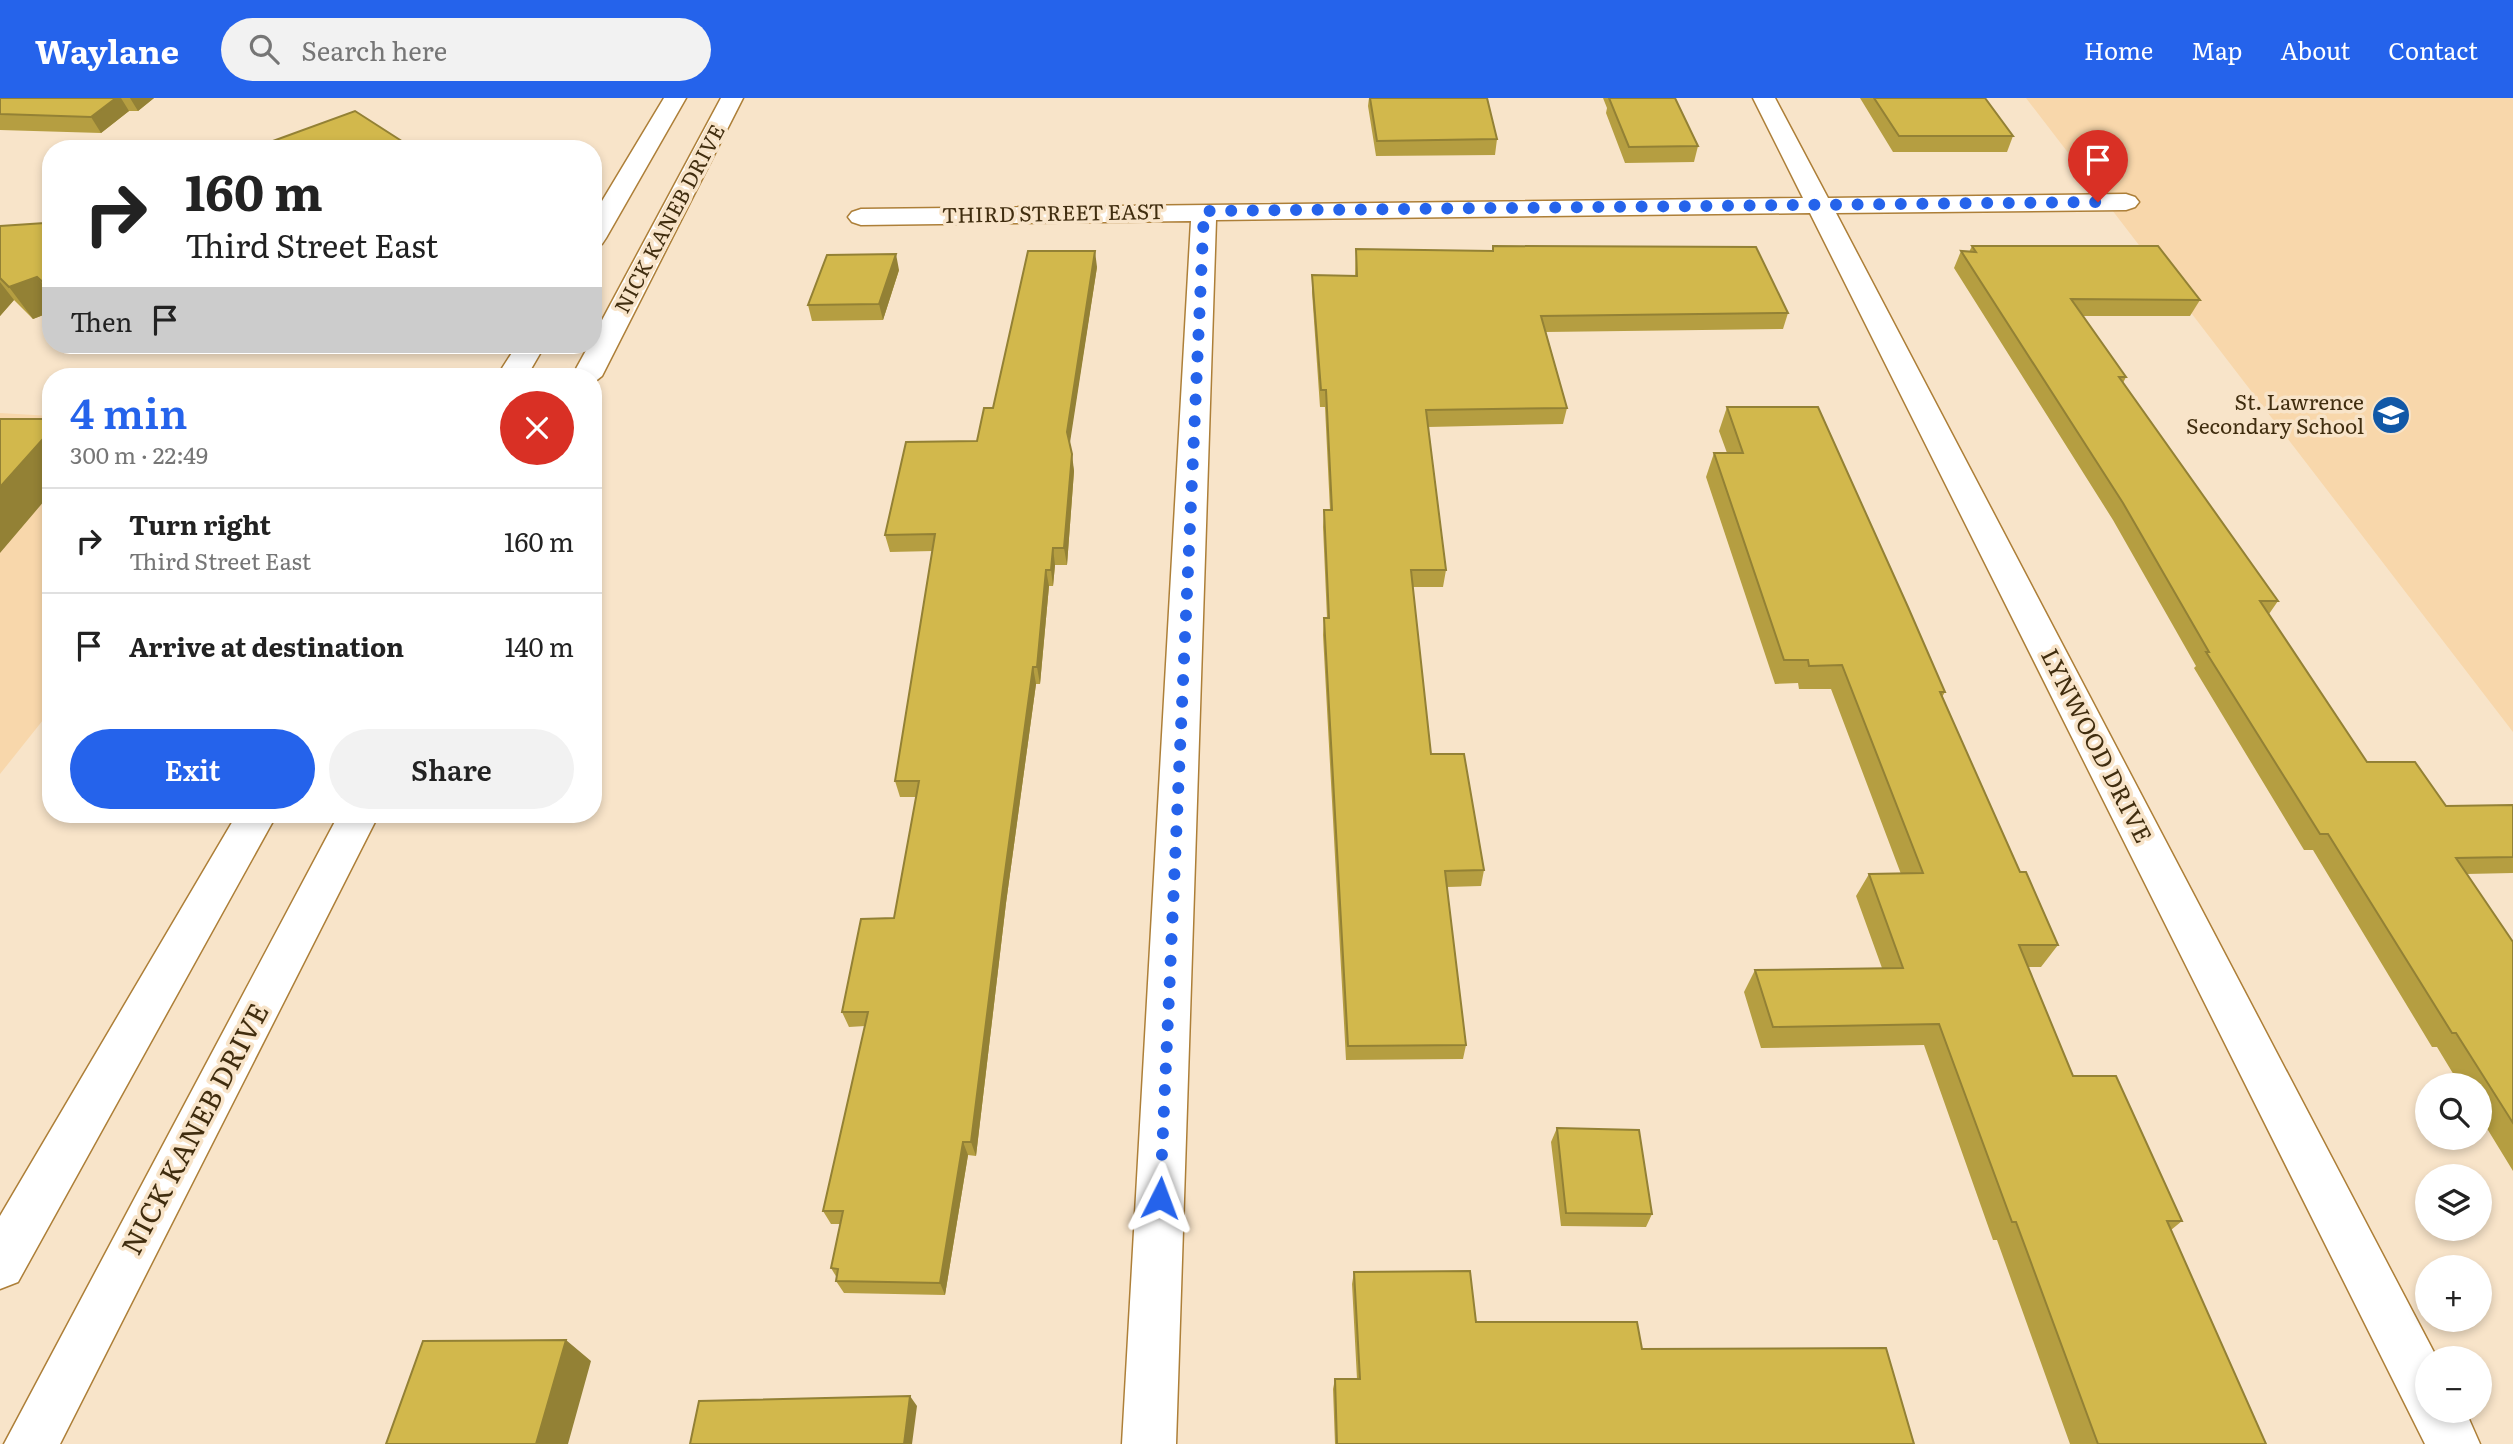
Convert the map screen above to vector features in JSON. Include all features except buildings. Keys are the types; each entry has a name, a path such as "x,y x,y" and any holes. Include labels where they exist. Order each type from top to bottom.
{"street":[{"path":"602,223 675,98"},
{"name":"NICK KANEB DRIVE","path":"602,347 732,98"},
{"name":"LYNWOOD DRIVE","path":"1764,98 2415,1370"},
{"name":"THIRD STREET EAST","path":"861,217 2126,202"},
{"path":"1149,1444 1204,211"},
{"path":"0,1264 252,823"},
{"name":"NICK KANEB DRIVE","path":"31,1444 354,823"},
{"path":"2442,1423 2453,1444"}],"shaded area":[{"name":"St. Lawrence Secondary School","path":"2026,98 2513,98 2513,732"},
{"path":"0,413 42,415 42,721 0,774"}],"place":[{"name":"St. Lawrence Secondary School","path":"2391,415"}],"route":[{"path":"1160,1198 1204,211 1821,207 2098,202"}]}
